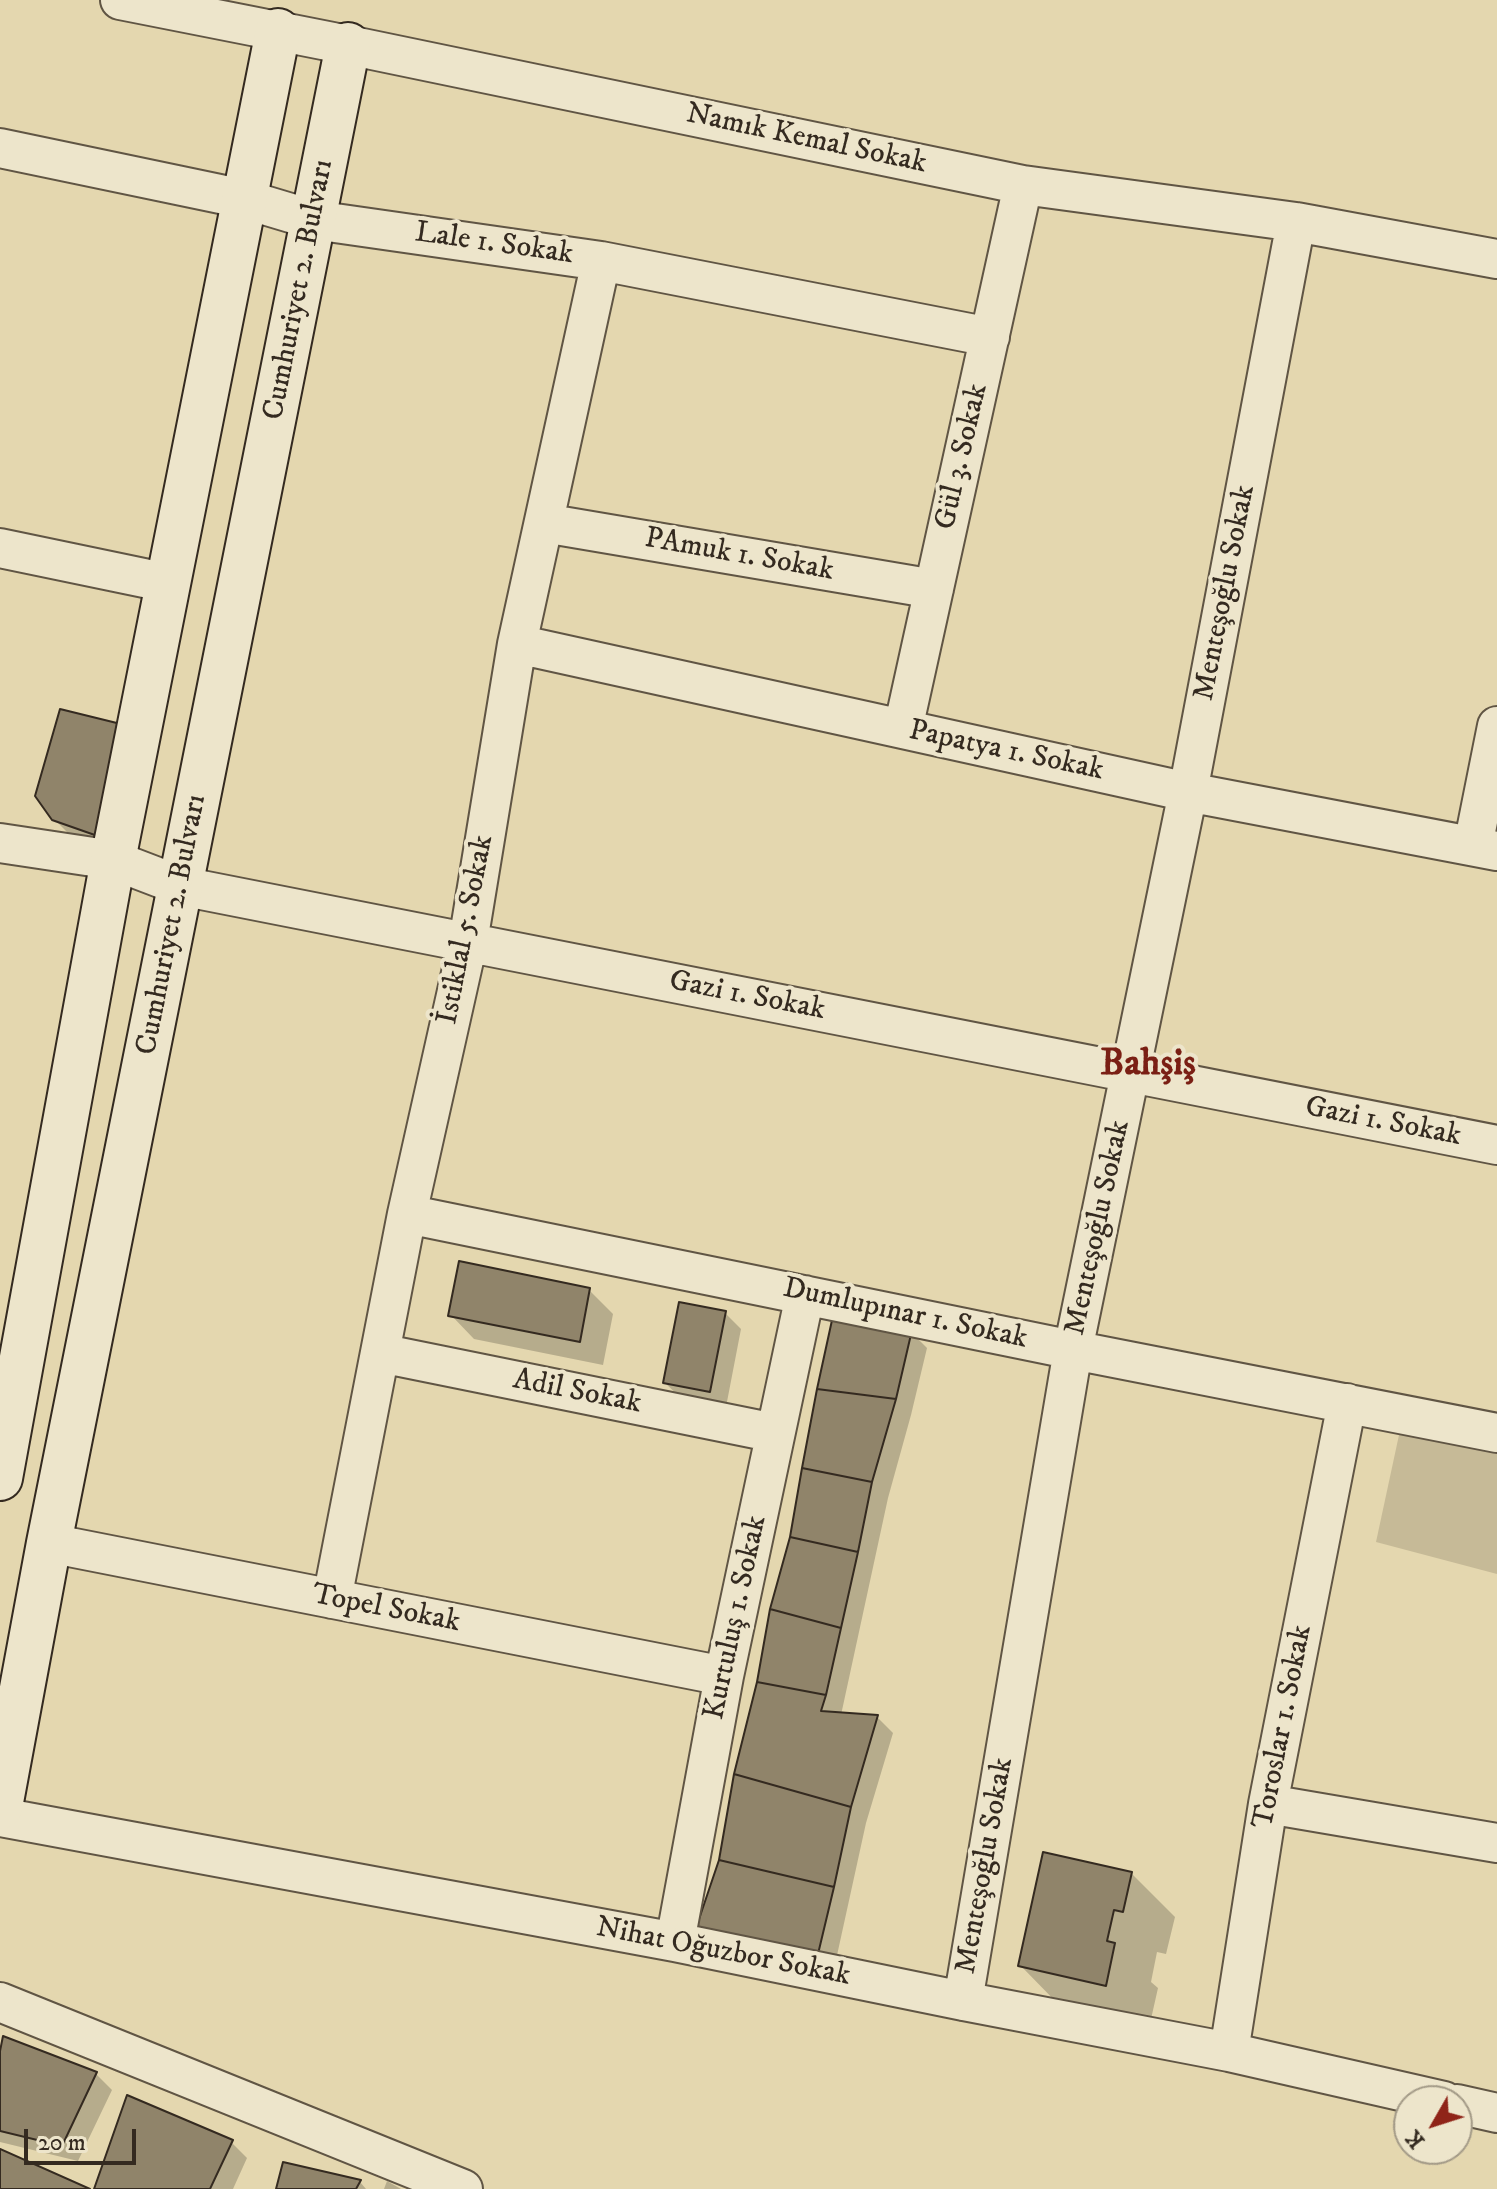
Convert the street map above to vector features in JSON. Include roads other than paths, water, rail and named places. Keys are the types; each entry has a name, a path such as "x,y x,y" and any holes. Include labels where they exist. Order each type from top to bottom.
{"main road":[{"path":"0,1478 113,860 278,31"},
{"name":"Cumhuriyet 2. Bulvarı","path":"0,1807 49,1543 348,45"}],"street":[{"name":"Namık Kemal Sokak","path":"120,0 1023,185 1296,222 1497,259"},
{"name":"Lale 1. Sokak","path":"0,148 244,199 314,220 601,261 990,337"},
{"name":"Gül 3. Sokak","path":"903,729 1023,185"},
{"name":"Menteşoğlu Sokak","path":"963,2001 1073,1350 1188,792 1296,222"},
{"name":"İstiklal 5. Sokak","path":"332,1599 407,1214 468,942 517,644 601,261"},
{"name":"PAmuk 1. Sokak","path":"544,523 934,589"},
{"path":"0,548 168,583"},
{"name":"Papatya 1. Sokak","path":"517,644 1188,792 1485,848"},
{"path":"1485,848 1497,726"},
{"name":"Gazi 1. Sokak","path":"0,843 113,860 181,886 1497,1145"},
{"name":"Dumlupınar 1. Sokak","path":"407,1214 1497,1433"},
{"name":"Kurtuluş 1. Sokak","path":"675,1942 724,1676 805,1295"},
{"name":"Adil Sokak","path":"380,1353 775,1433"},
{"name":"Toroslar 1. Sokak","path":"1229,2052 1268,1804 1347,1403"},
{"name":"Topel Sokak","path":"49,1543 724,1676"},
{"path":"1268,1804 1497,1843"},
{"name":"Nihat Oğuzbor Sokak","path":"0,1817 675,1942 1229,2052 1393,2089"},
{"path":"0,2002 463,2189"},
{"path":"1473,2108 1497,2113"}],"district":[{"name":"Bahşiş","path":"1148,1066"}]}
